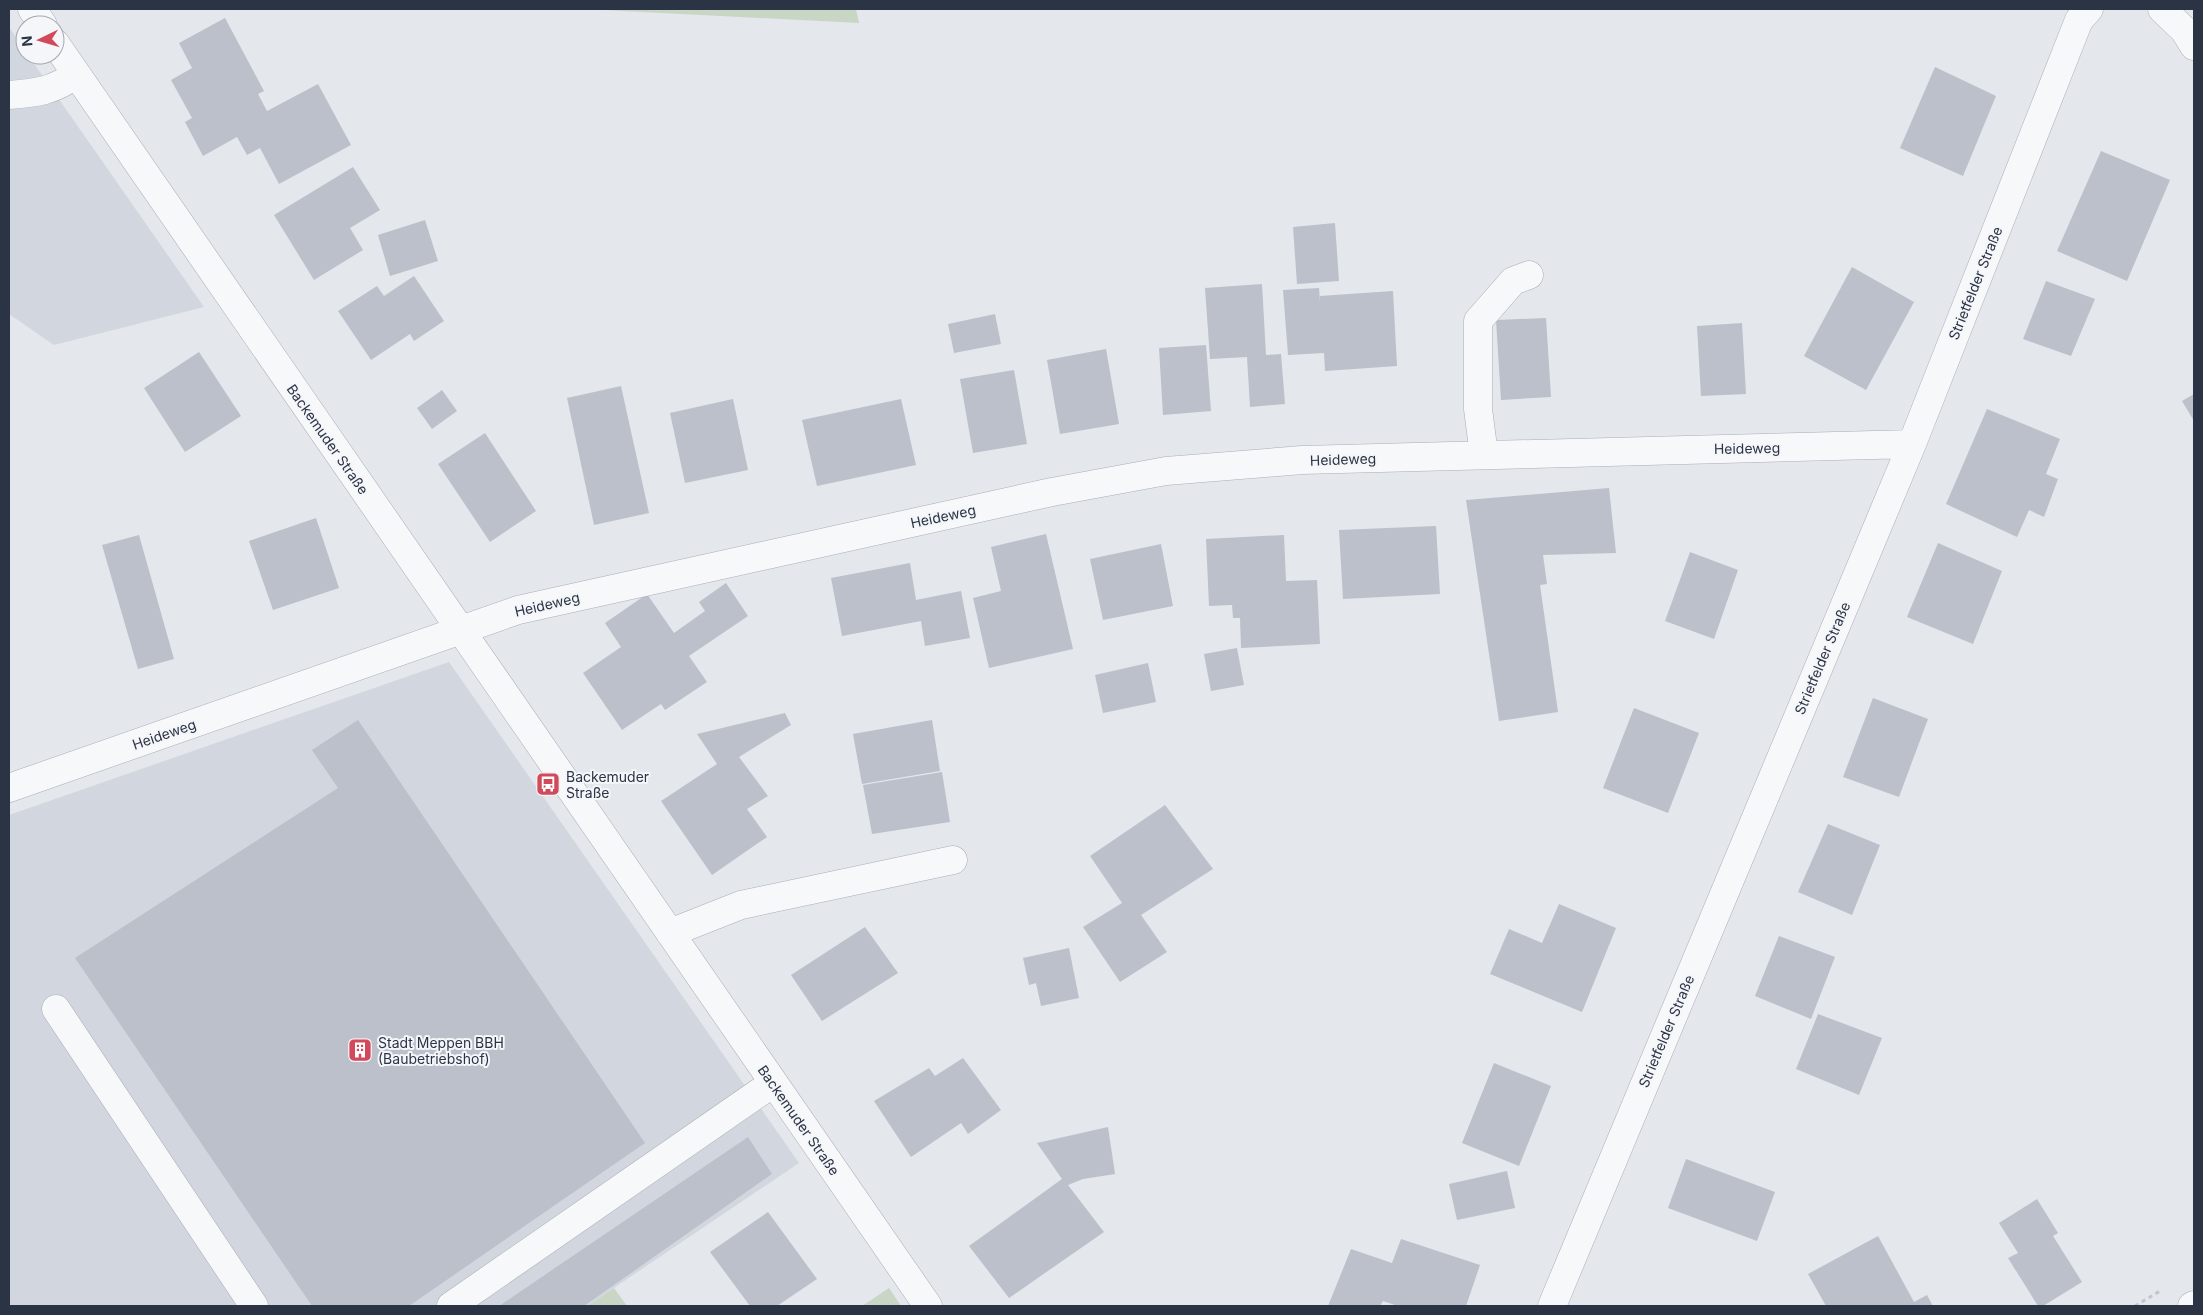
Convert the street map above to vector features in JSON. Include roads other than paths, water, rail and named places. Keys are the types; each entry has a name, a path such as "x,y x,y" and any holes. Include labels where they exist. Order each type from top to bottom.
{"street":[{"name":"Strietfelder Straße","path":"1552,1306 1912,444 2079,20 2089,9"},
{"path":"2162,9 2184,30 2194,46"},
{"name":"Backemuder Straße","path":"65,58 928,1306"},
{"path":"9,95 46,90 62,85 76,74"},
{"path":"1484,455 1478,409 1478,321 1513,281 1529,275"},
{"name":"Heideweg","path":"9,788 518,610 1052,492 1166,471 1302,460 1912,444"},
{"path":"670,933 741,905 953,860"},
{"path":"56,1009 254,1306"},
{"path":"451,1306 773,1083"}],"place":[{"name":"Backemuder Straße","path":"548,784"},
{"name":"Stadt Meppen BBH (Baubetriebshof)","path":"360,1050"}]}
